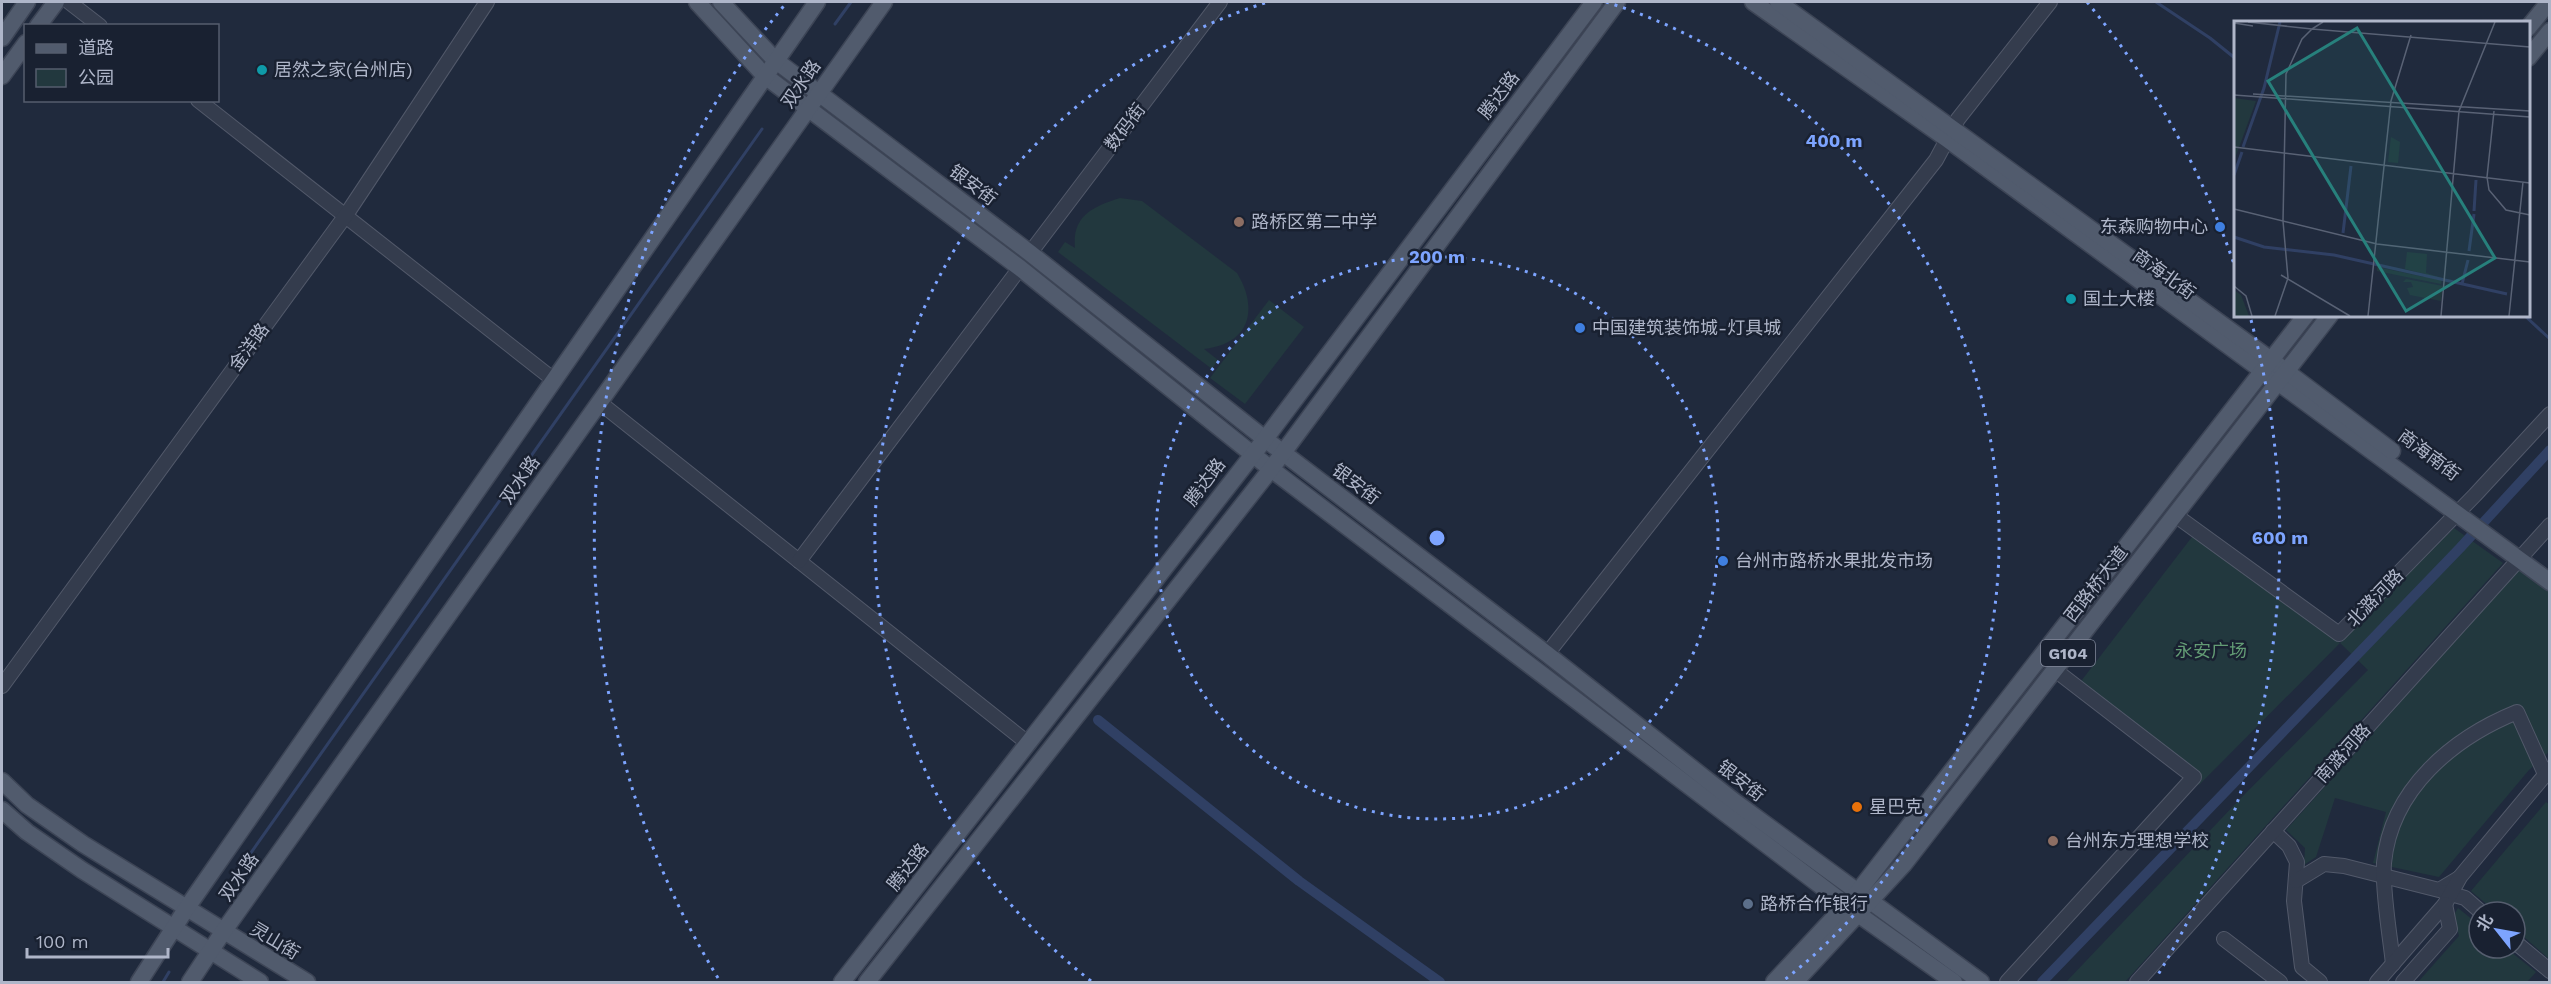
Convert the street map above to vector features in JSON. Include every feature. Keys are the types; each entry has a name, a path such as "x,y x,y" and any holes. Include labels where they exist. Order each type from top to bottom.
{"main road":[{"path":"2,38 27,2"},
{"path":"40,24 56,2"},
{"name":"银安街","path":"697,2 765,76 1020,268 1271,469 1662,763 1858,903 1981,982"},
{"name":"银安街","path":"721,2 775,60 1030,253 1282,453 1547,654 1735,802 1954,982"},
{"name":"双水路","path":"139,982 186,909 817,2"},
{"name":"双水路","path":"190,982 223,932 884,2"},
{"name":"腾达路","path":"842,982 1265,439 1594,2"},
{"path":"867,982 1271,469 1617,2"},
{"name":"商海北街","path":"1753,2 1950,134"},
{"name":"商海北街","path":"1778,2 1950,134 2463,511"},
{"path":"2530,27 2549,2"},
{"path":"2530,57 2550,31"},
{"path":"2,76 24,46"},
{"name":"西路桥大道","path":"1795,982 1858,903 2305,316"},
{"name":"西路桥大道","path":"1774,982 1858,903 1904,864 2329,316"},
{"path":"2463,511 2522,556 2550,582"},
{"path":"2522,556 2550,569"},
{"name":"灵山街","path":"2,781 27,805 83,844 307,982"},
{"path":"2,810 27,832 82,870 210,953 260,982"}],"street":[{"path":"69,2 97,24"},
{"name":"金洋路","path":"2,686 346,214 487,2"},
{"name":"数码街","path":"1030,253 1220,2"},
{"path":"1547,654 1928,169 1950,134 2050,2"},
{"path":"201,102 346,214 554,380"},
{"path":"799,561 1020,268"},
{"path":"599,402 1029,744"},
{"name":"北潞河路","path":"2175,514 2339,634 2463,511 2550,414"},
{"name":"南潞河路","path":"2137,982 2550,525"},
{"path":"2007,982 2194,777 2055,670"},
{"path":"2393,964 2384,864 2392,829 2410,791 2433,764 2459,742 2517,712 2548,773 2550,789"},
{"path":"2378,982 2460,877 2548,773"},
{"path":"2273,831 2289,846 2297,862 2294,900 2301,967 2320,982"},
{"path":"2296,881 2324,864 2344,866 2385,876 2445,896 2467,900"},
{"path":"2403,982 2450,929 2445,896"},
{"path":"2224,939 2280,982"},
{"path":"2527,952 2550,971"}],"green space":[{"path":"1120,198 1142,201 1237,273 1244,286 1248,299 1246,323 1232,340 1220,346 1204,349 1218,360 1212,369 1058,252 1065,242 1075,248 1077,228 1086,214"},
{"path":"1269,300 1304,327 1245,404 1210,378"},
{"path":"2454,528 2503,563 2125,982 2066,982 2239,800 2368,670 2340,643"},
{"name":"永安广场","path":"2195,533 2340,643 2199,785 2075,689"},
{"path":"2526,562 2549,580 2549,752 2529,770 2439,877 2373,863 2386,812 2335,798 2316,857 2304,865 2305,848 2286,830"},
{"path":"2546,802 2550,805 2549,959 2527,940 2527,900 2482,900 2471,891"},
{"path":"2458,908 2467,915 2467,960 2521,960 2536,972 2527,982 2418,982 2459,936 2454,915"}],"waterway":[{"path":"835,24 851,2"},
{"path":"2156,2 2210,38 2234,57"},
{"path":"243,864 762,129"},
{"path":"2525,316 2550,339"},
{"path":"2042,982 2460,548 2550,450"},
{"path":"1098,720 1299,881 1440,982"},
{"path":"163,982 169,972"}],"place":[{"name":"居然之家(台州店)","path":"262,70"},
{"name":"路桥区第二中学","path":"1239,222"},
{"name":"东森购物中心","path":"2220,227"},
{"name":"国土大楼","path":"2071,299"},
{"name":"中国建筑装饰城-灯具城","path":"1580,328"},
{"name":"台州市路桥水果批发市场","path":"1723,561"},
{"name":"星巴克","path":"1857,807"},
{"name":"台州东方理想学校","path":"2053,841"},
{"name":"路桥合作银行","path":"1748,904"}]}
